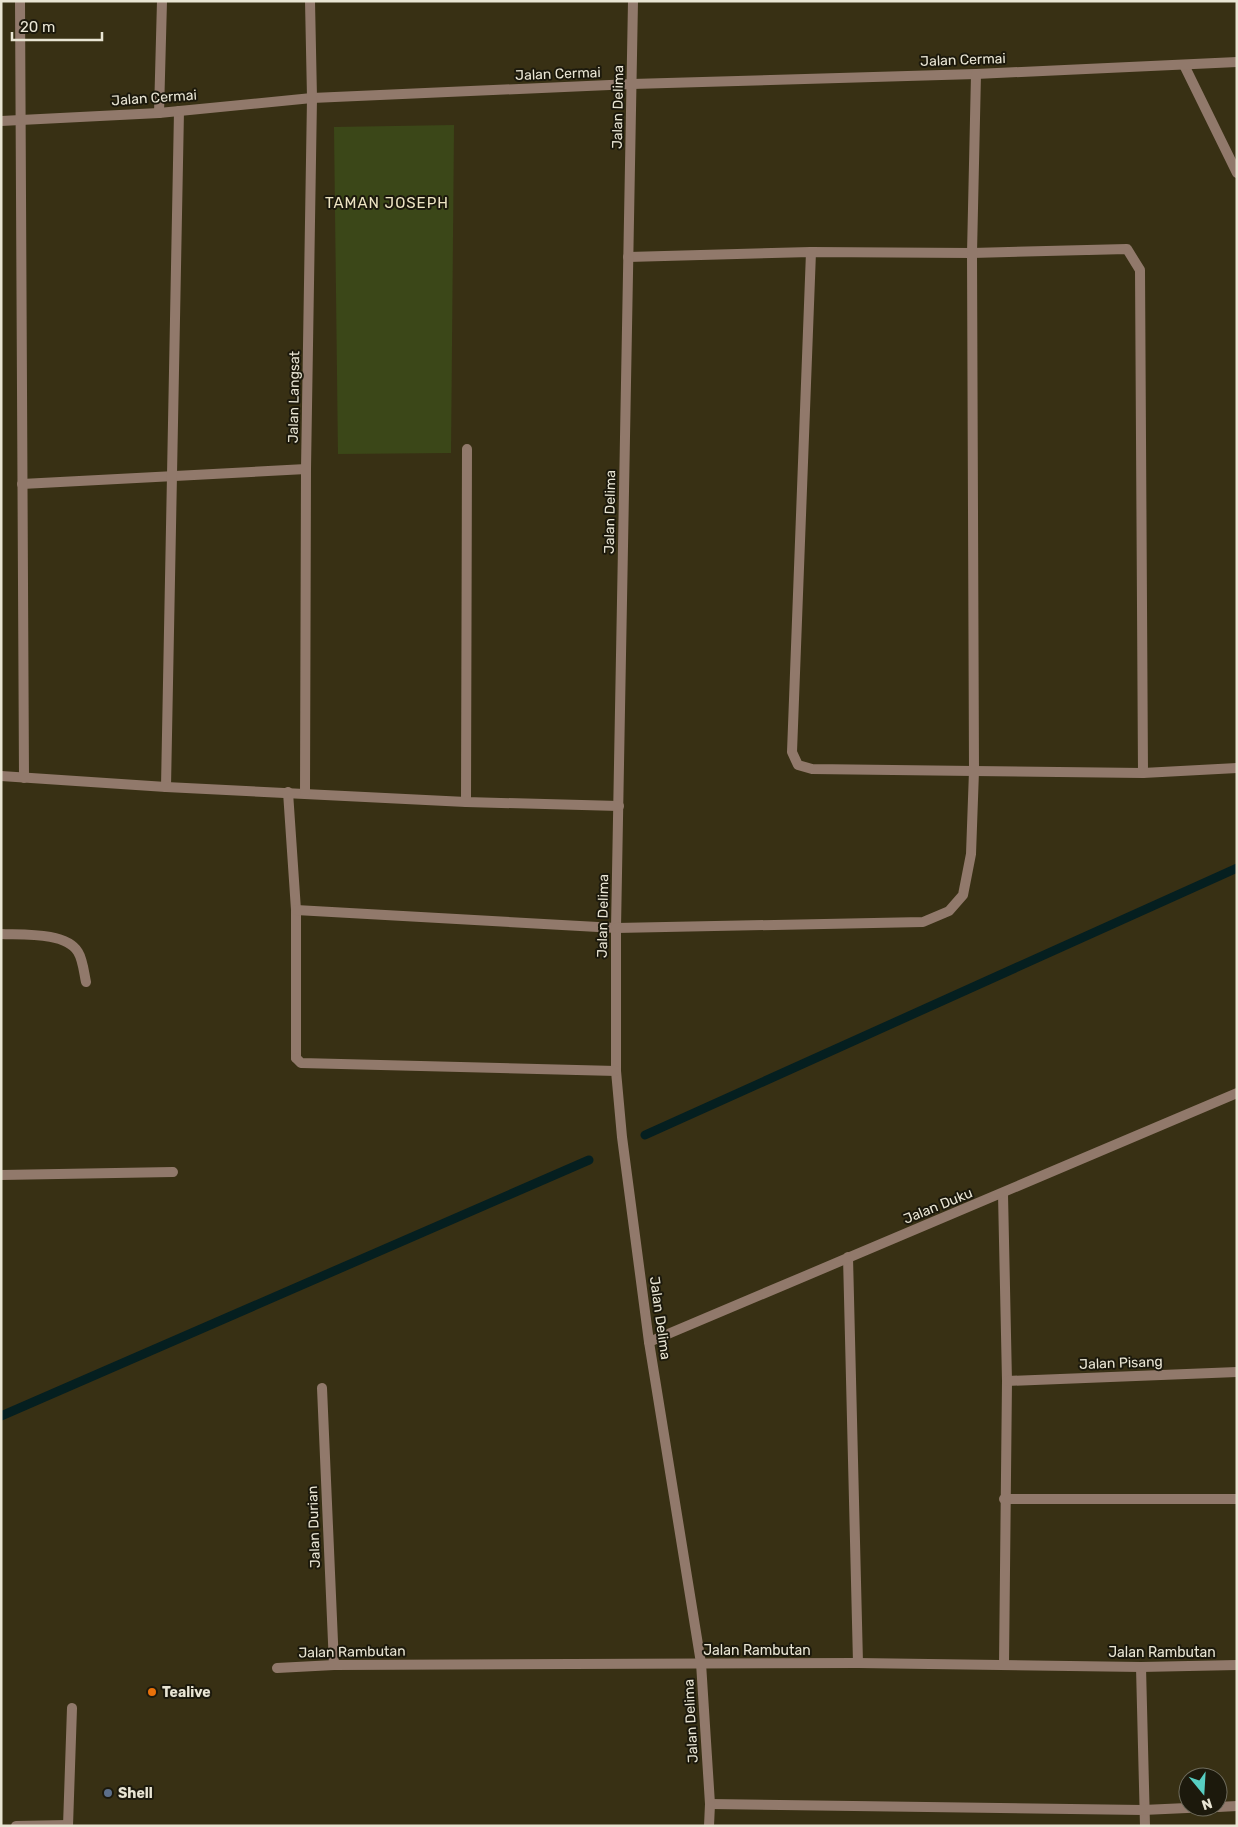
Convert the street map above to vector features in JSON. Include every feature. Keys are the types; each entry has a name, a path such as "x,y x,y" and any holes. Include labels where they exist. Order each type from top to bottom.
{"street":[{"path":"20,1 24,778"},
{"path":"160,113 162,1"},
{"name":"Jalan Langsat","path":"305,793 306,469 312,98 310,1"},
{"name":"Jalan Delima","path":"633,1 616,928 616,1071 622,1136 649,1342 701,1663 710,1804 709,1826"},
{"name":"Jalan Cermai","path":"1,121 160,113 312,98 632,84 976,74 1237,62"},
{"path":"1184,65 1237,172"},
{"path":"296,910 616,928 924,922 949,911 963,896 971,854 974,771 972,253 976,74"},
{"path":"166,787 180,111"},
{"path":"628,257 811,252 972,253 1127,249 1140,270 1143,773"},
{"path":"811,252 792,752 798,765 812,769 1143,773 1237,768"},
{"path":"466,802 467,449"},
{"path":"22,484 306,469"},
{"path":"1,776 166,787 466,802 619,806"},
{"path":"288,792 296,910 296,1058 301,1063 616,1071"},
{"path":"1,934 41,936 69,942 79,953 86,982"},
{"name":"Jalan Duku","path":"649,1342 848,1257 1003,1194 1237,1093"},
{"path":"1,1175 173,1172"},
{"path":"1003,1194 1007,1381 1004,1499 1004,1665"},
{"path":"848,1257 858,1663"},
{"name":"Jalan Pisang","path":"1007,1381 1237,1372"},
{"name":"Jalan Durian","path":"322,1388 334,1666"},
{"path":"1004,1499 1237,1499"},
{"name":"Jalan Rambutan","path":"277,1668 701,1663 1141,1667 1237,1665"},
{"path":"1141,1667 1144,1826"},
{"path":"16,1826 68,1825 72,1708"},
{"path":"710,1804 1143,1810 1178,1808"}],"green space":[{"path":"454,125 451,453 338,454 334,127"}],"waterway":[{"path":"645,1135 1237,868"},
{"path":"1,1416 589,1160"}],"place":[{"name":"Tealive","path":"152,1692"},
{"name":"Shell","path":"108,1793"}],"district":[{"name":"TAMAN JOSEPH","path":"387,203"}]}
